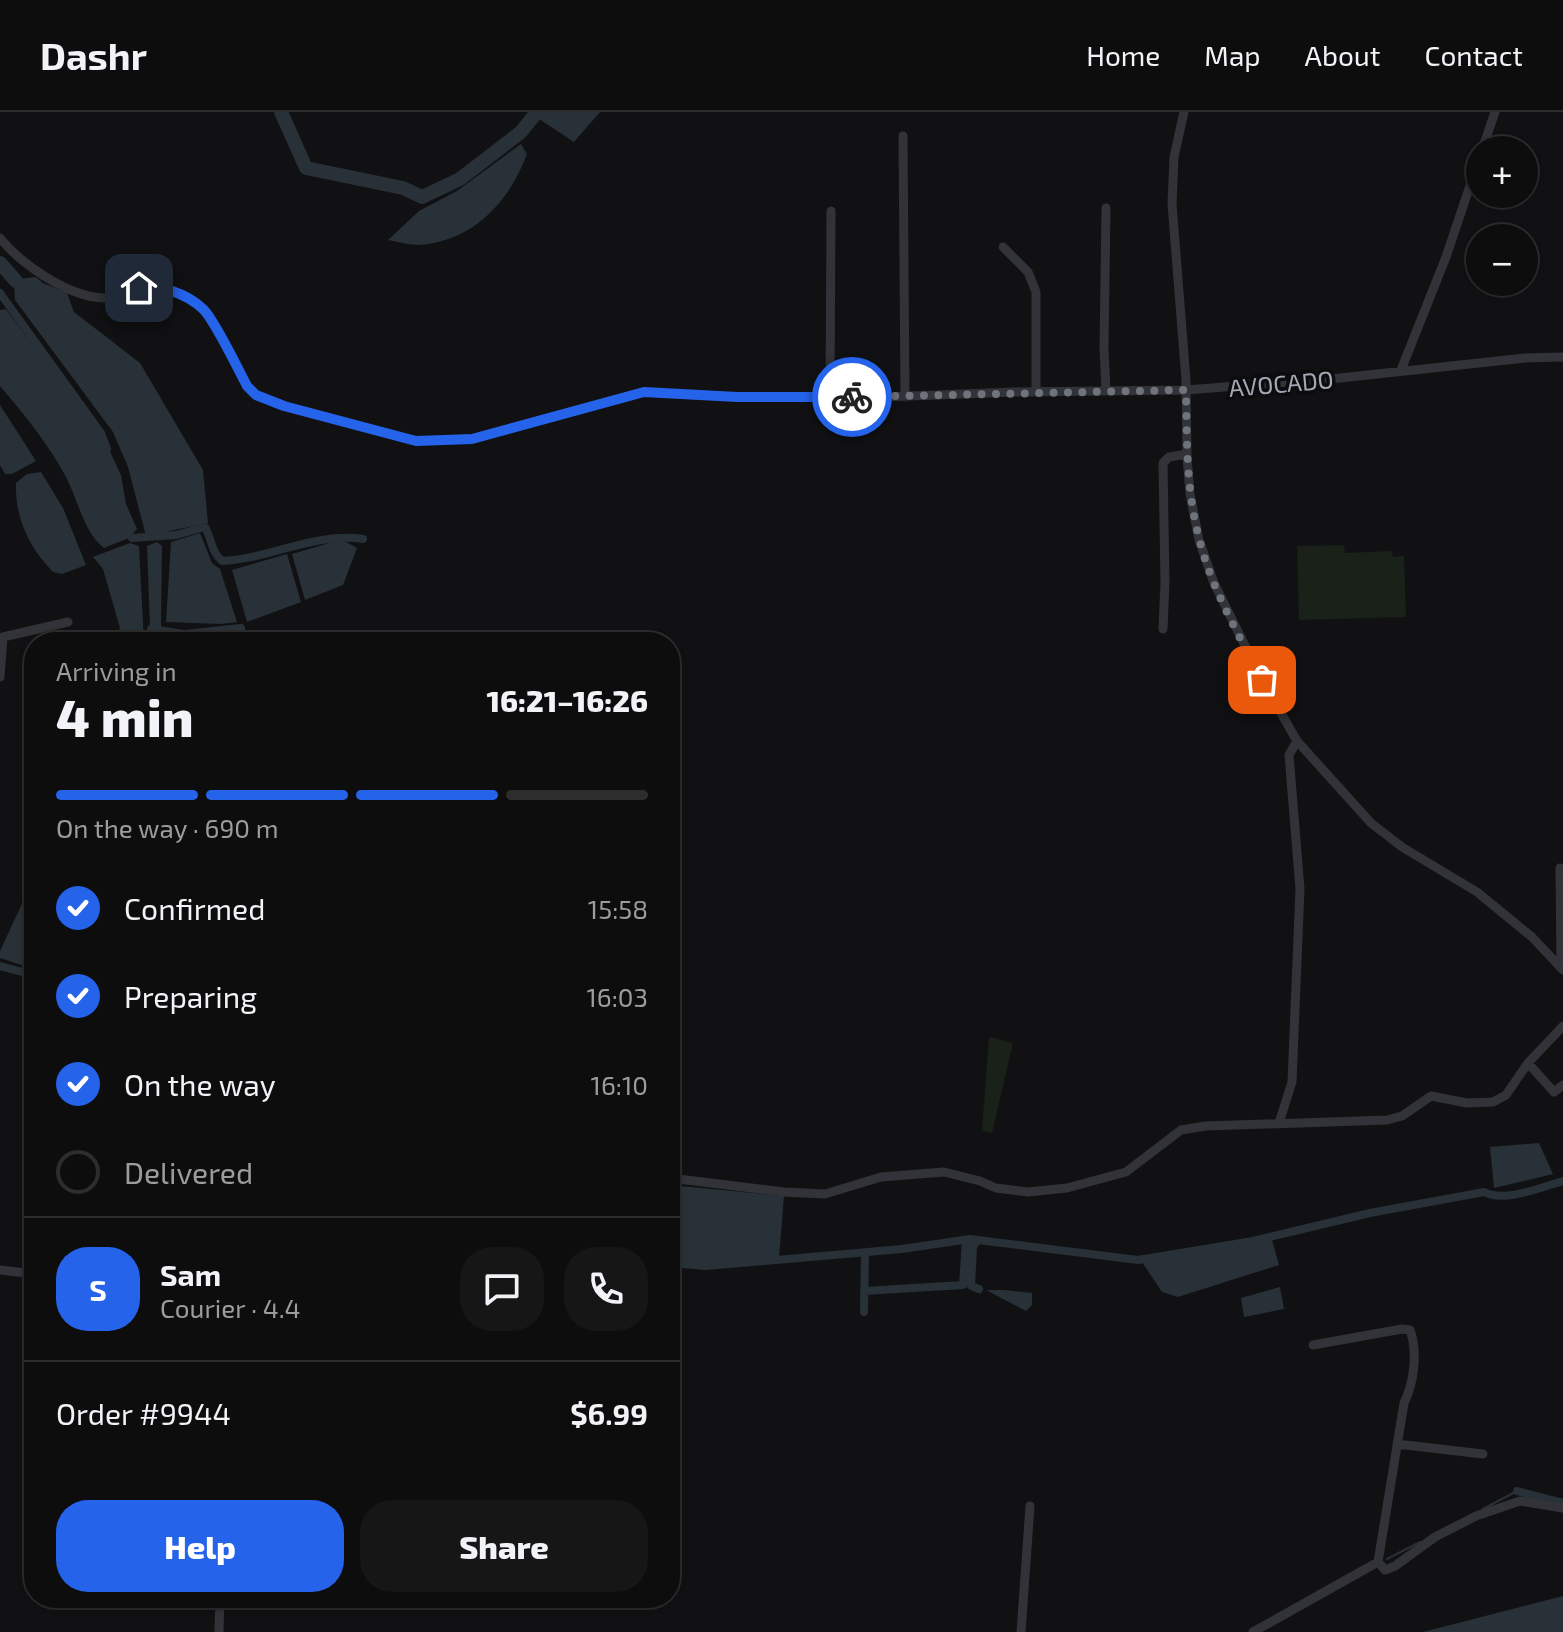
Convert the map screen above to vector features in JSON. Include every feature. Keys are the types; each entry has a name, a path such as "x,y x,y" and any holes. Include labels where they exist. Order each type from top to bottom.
{"street":[{"path":"1184,112 1174,157 1172,204 1186,390 1187,454 1190,494 1199,540 1214,583 1262,680 1297,741 1371,823 1402,847 1477,892 1532,937 1562,969"},
{"path":"1487,136 1495,112"},
{"path":"903,136 905,397"},
{"path":"1401,370 1466,198"},
{"path":"1106,208 1106,391"},
{"path":"830,397 831,211"},
{"name":"AVOCADO","path":"0,238 27,265 81,292 105,298 155,286 182,295 205,310 247,386 256,395 284,406 416,441 472,439 644,392 737,397 905,397 1186,390 1563,357"},
{"path":"1003,247 1028,272 1036,292 1036,392"},
{"path":"1163,629 1163,463 1166,458 1187,454"},
{"path":"0,677 2,637 68,622"},
{"path":"1279,1123 1292,1082 1300,889 1289,755 1297,741"},
{"path":"1560,868 1562,969"},
{"path":"680,1179 825,1194 881,1177 944,1172 996,1188 1028,1192 1067,1188 1126,1172 1181,1130 1206,1126 1387,1120 1402,1116 1431,1096 1467,1103 1493,1102 1506,1095 1528,1063 1563,1026"},
{"path":"1528,1063 1554,1092 1563,1085"},
{"path":"0,1270 24,1273"},
{"path":"1313,1345 1402,1329 1410,1330 1415,1343 1410,1389 1404,1403 1378,1562"},
{"path":"1397,1444 1483,1454"},
{"path":"1378,1562 1385,1570 1395,1566 1435,1537 1476,1516 1520,1501 1563,1508"},
{"path":"1021,1632 1030,1506"},
{"path":"1253,1632 1378,1562"},
{"path":"219,1632 220,1608"}],"shaded area":[{"path":"543,112 600,112 574,142 539,119"},
{"path":"521,144 527,154 510,188 487,216 473,227 439,242 419,245 388,240 419,211 457,191"},
{"path":"36,277 67,293 74,312 140,363 203,470 208,523 146,536 128,467 113,432 15,300 14,284 17,279"},
{"path":"6,309 105,441 121,475 126,504 137,529 129,538 104,548 97,542 52,453 0,386 0,310"},
{"path":"0,405 36,461 12,474 5,474 0,465"},
{"path":"41,472 63,508 86,565 62,574 53,572 37,553 25,532 18,509 16,483 27,474"},
{"path":"200,533 212,563 220,569 237,622 166,622 171,542"},
{"path":"157,542 162,546 161,627 150,627 147,546"},
{"path":"333,542 346,542 357,548 343,585 305,600 292,554"},
{"path":"130,543 139,546 143,632 118,632 120,628 103,569 93,557"},
{"path":"1344,545 1345,553 1392,551 1393,557 1404,556 1406,617 1299,620 1297,546"},
{"path":"287,554 301,602 247,622 232,570"},
{"path":"24,899 24,966 0,958 0,951"},
{"path":"989,1037 1013,1043 992,1133 982,1131"},
{"path":"1539,1143 1553,1174 1494,1188 1490,1147"},
{"path":"680,1186 784,1196 779,1258 713,1263 680,1261"},
{"path":"1272,1240 1279,1265 1178,1297 1162,1292 1142,1262"},
{"path":"1280,1287 1284,1309 1244,1317 1241,1298"},
{"path":"986,1290 1032,1293 1032,1305 1026,1311"},
{"path":"1563,1596 1563,1632 1423,1632"}],"waterway":[{"path":"281,112 306,168 403,188 422,197 460,179 521,132 537,112"},
{"path":"0,263 16,281"},
{"path":"0,293 101,433 107,449"},
{"path":"132,538 176,535 205,527 222,561 327,539 363,539"},
{"path":"203,632 241,628"},
{"path":"151,629 171,632"},
{"path":"0,966 24,972"},
{"path":"680,1264 706,1266 902,1249 970,1239 1138,1260 1253,1241 1370,1213 1484,1192 1512,1195 1563,1181"},
{"path":"864,1291 963,1285 966,1240"},
{"path":"977,1241 973,1247 971,1286 979,1289"},
{"path":"864,1312 865,1253"},
{"path":"1483,1509 1517,1491"},
{"path":"1517,1491 1563,1503"},
{"path":"1387,1559 1420,1542"}],"way so far":[{"path":"852,397 1186,390 1190,494 1199,540 1214,583 1262,680"}],"route":[{"path":"139,288 155,286 182,295 205,310 247,386 256,395 284,406 416,441 472,439 644,392 737,397 852,397"}]}
